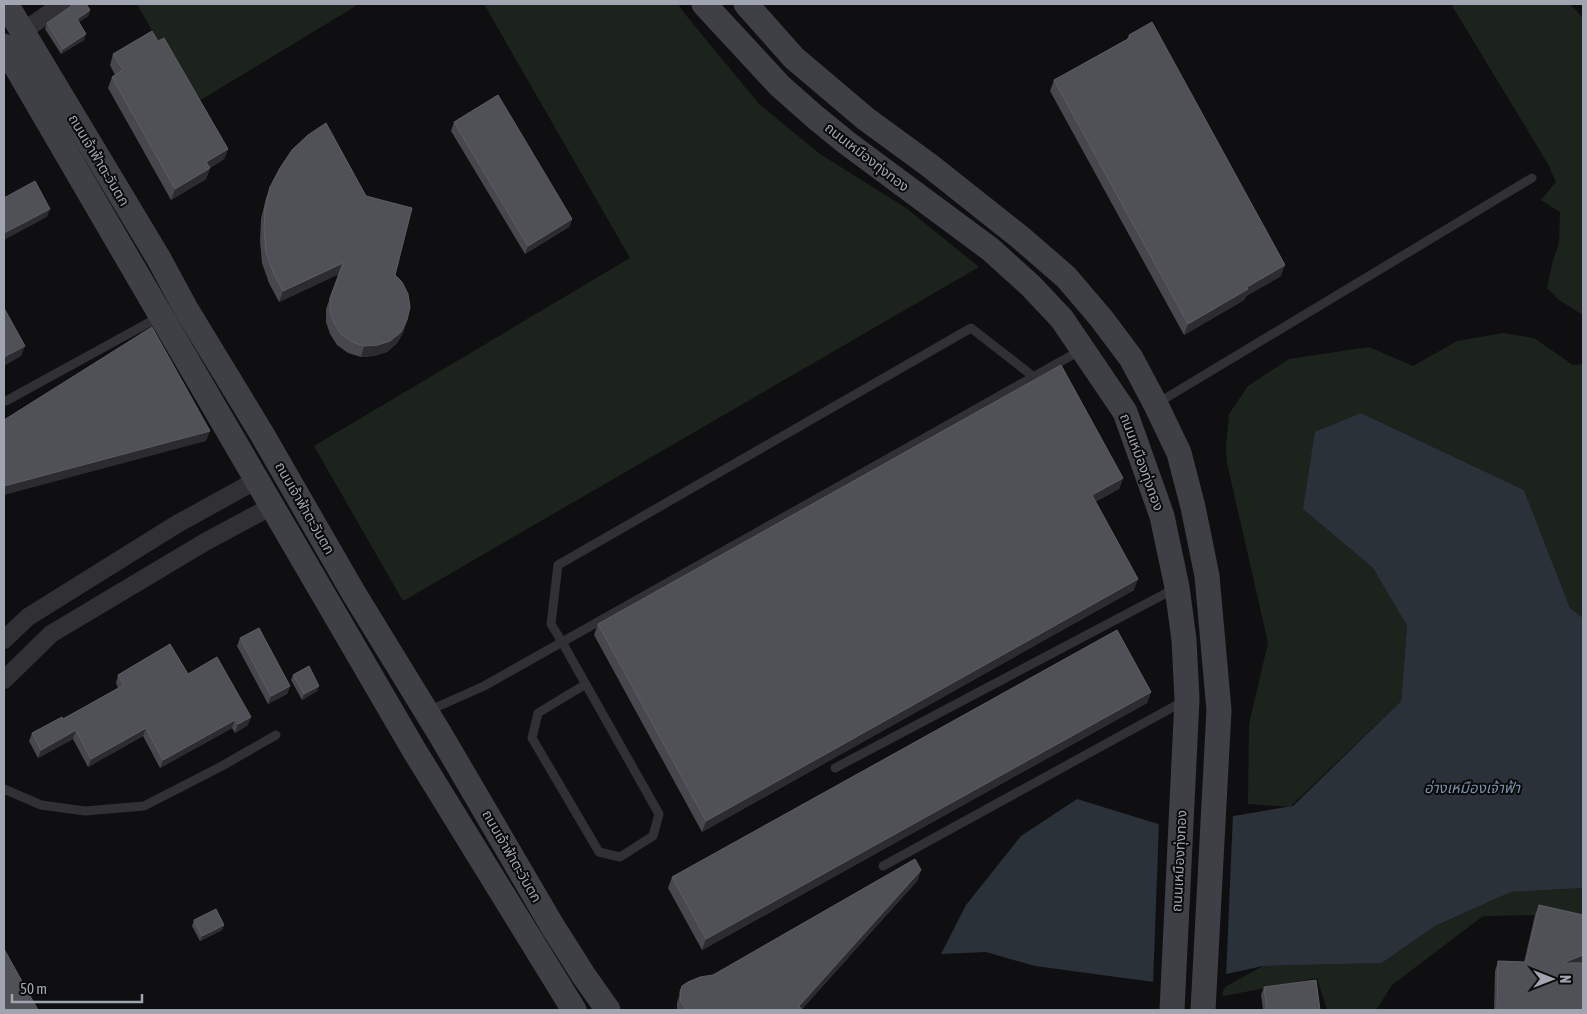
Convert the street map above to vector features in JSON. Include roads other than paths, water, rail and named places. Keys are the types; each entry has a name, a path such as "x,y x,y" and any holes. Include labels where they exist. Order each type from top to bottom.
{"street":[{"name":"ถนนเจ้าฟ้าตะวันตก","path":"6,4 13,39 161,316 414,750 574,1010"},
{"path":"13,39 62,4"},
{"name":"ถนนเหมืองทุ่งทอง","path":"704,4 780,86 869,160 990,249 1031,286 1062,319 1084,348 1125,412 1162,516 1184,640 1187,700 1172,1010"},
{"path":"746,4 794,58 866,118 1014,232 1066,277 1101,318 1131,358 1156,404 1178,453 1193,507 1207,576 1219,710 1203,1010"},
{"name":"ถนนเจ้าฟ้าตะวันตก","path":"13,39 160,259 186,310 262,434 304,509 440,734 553,927 608,1010"},
{"path":"869,160 887,134"},
{"path":"4,640 28,616 177,524 256,480"},
{"path":"4,680 51,634 205,542 272,506"}],"lane":[{"path":"1156,404 1532,178"},
{"path":"4,401 161,316"},
{"path":"586,684 538,713 532,738 599,852 620,857 653,836 660,814 586,684 562,642 551,624 558,565 970,328 1034,377"},
{"path":"426,712 484,686 1084,348"},
{"path":"835,768 1176,587"},
{"path":"883,866 1187,700"},
{"path":"4,789 41,806 85,812 144,806 222,766 276,735"}],"water":[{"name":"อ่างเหมืองเจ้าฟ้า","path":"1361,413 1524,490 1570,608 1583,618 1583,888 1511,892 1435,926 1382,963 1263,966 1176,985 1035,966 986,952 941,954 966,905 1021,836 1077,799 1168,827 1293,806 1401,701 1407,626 1373,568 1303,509 1315,432"}]}
